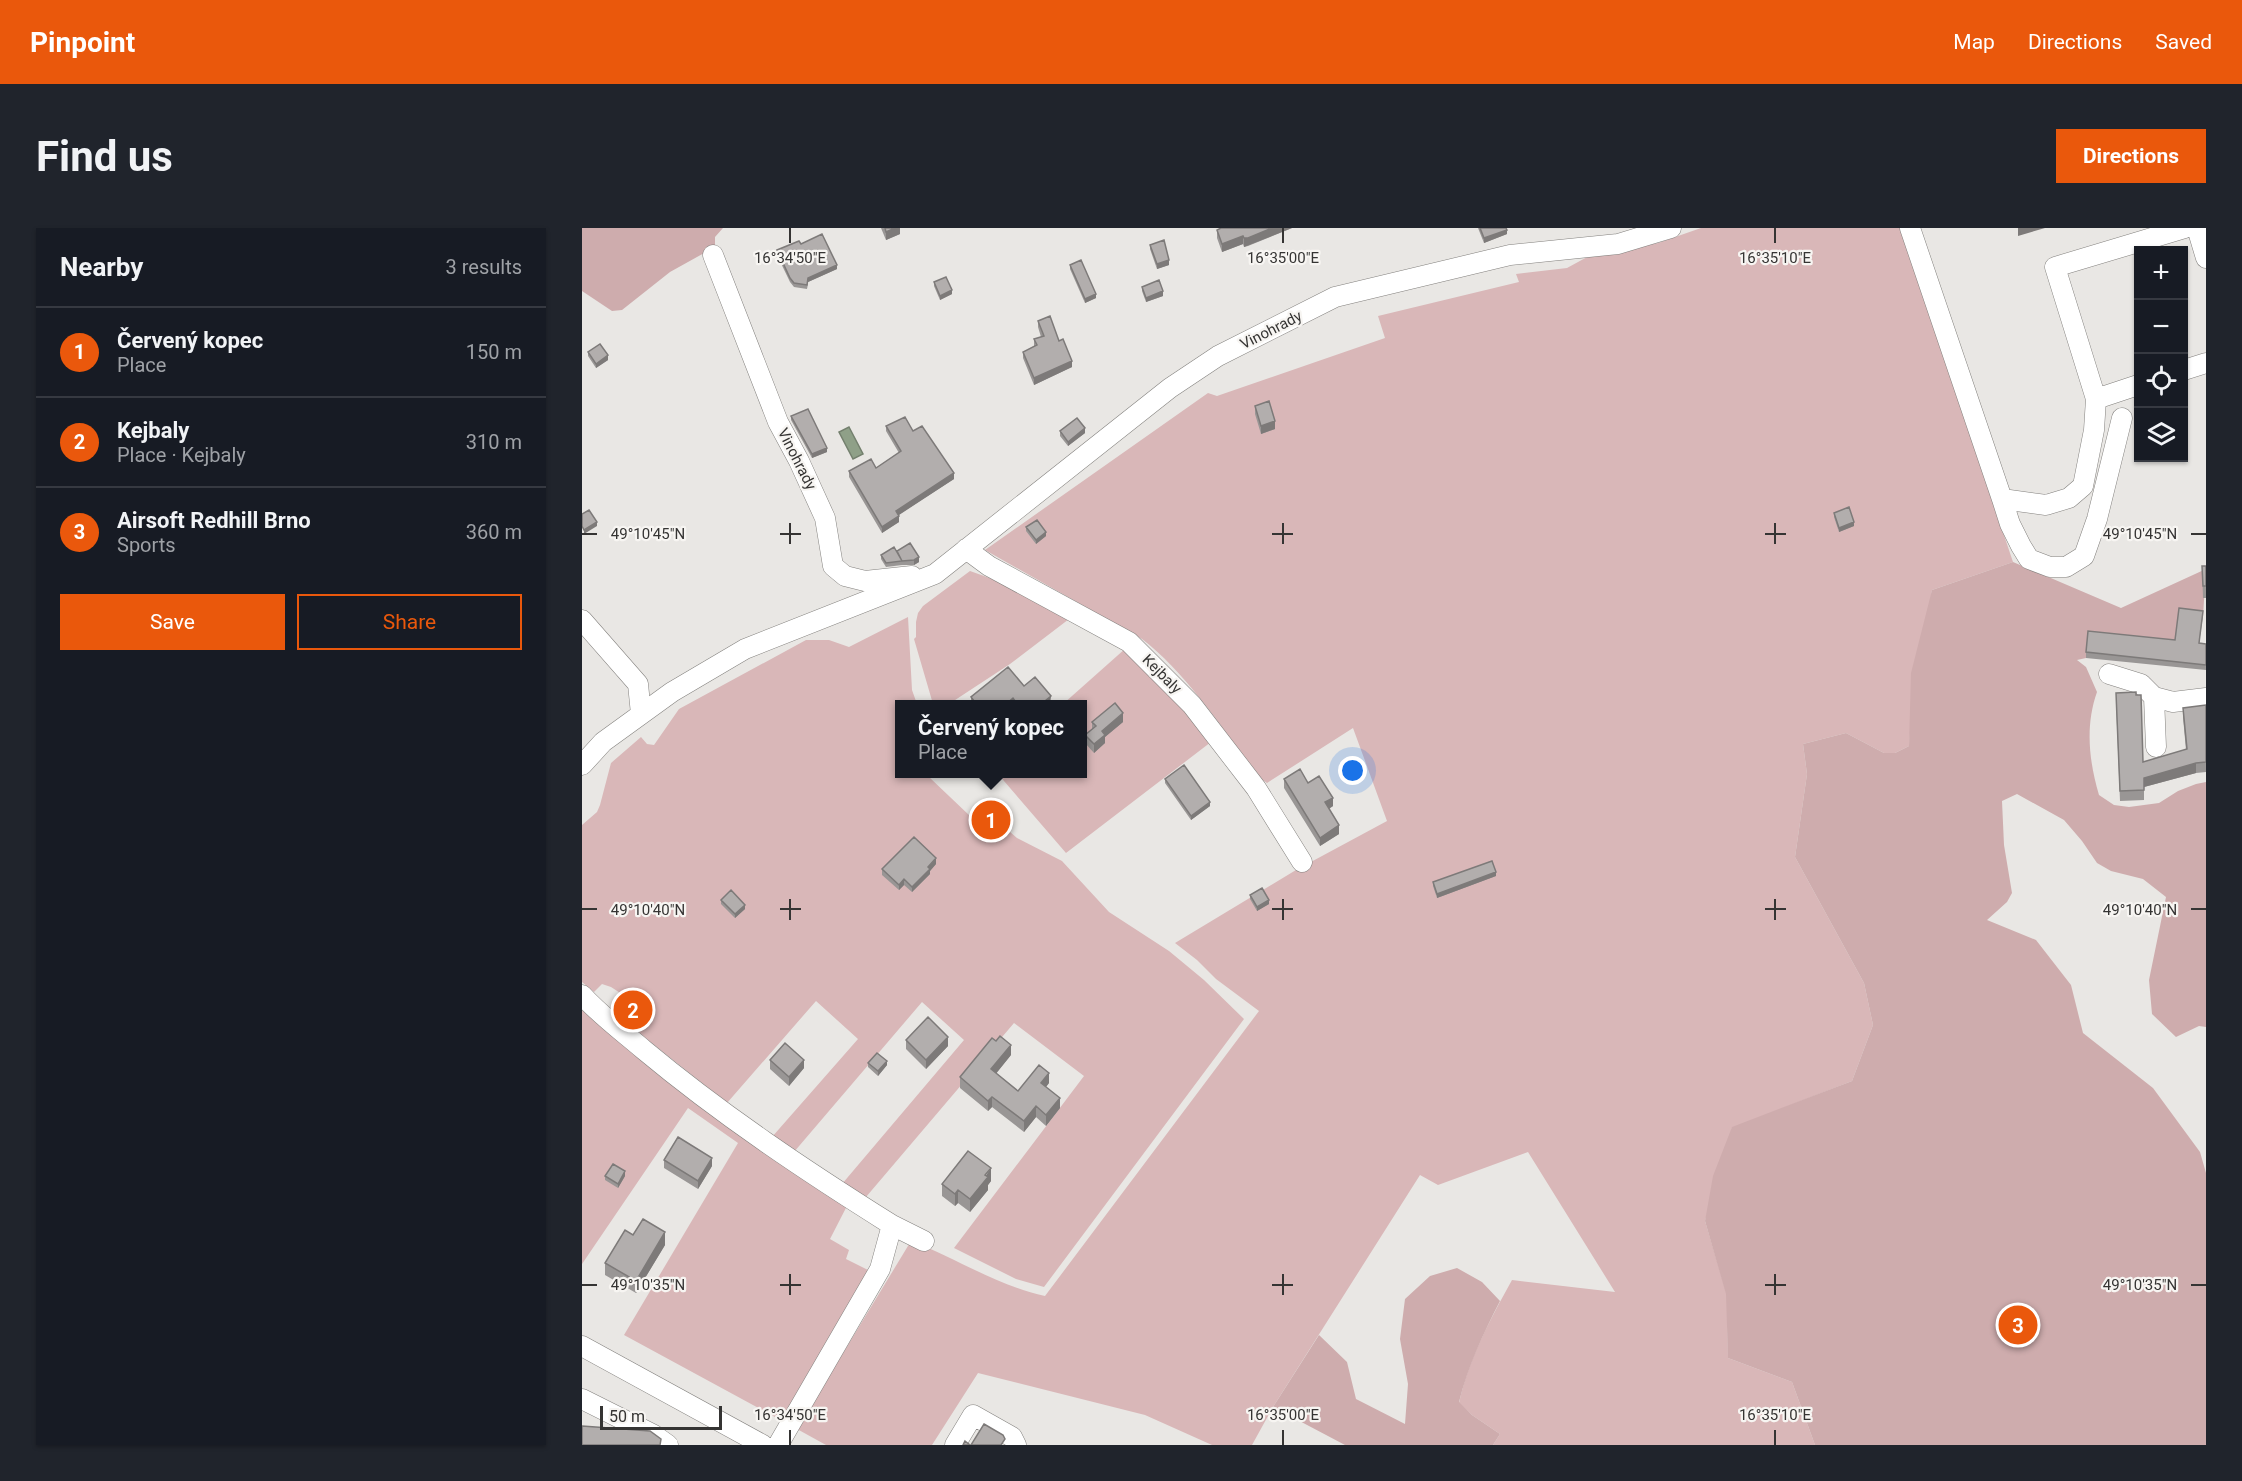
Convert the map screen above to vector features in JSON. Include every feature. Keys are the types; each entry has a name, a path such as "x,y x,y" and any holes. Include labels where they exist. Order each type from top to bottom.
{"street":[{"name":"Vinohrady","path":"582,765 603,742 641,714 672,692 745,649 935,573 1170,388 1218,356 1335,297 1510,255 1617,244 1671,228"},
{"path":"1910,228 2002,499 2017,539 2029,559 2050,567 2066,567 2084,556 2092,535 2122,418"},
{"path":"2002,499 2046,505 2069,498 2084,486 2094,430 2096,399 2055,267 2185,228"},
{"path":"2197,228 2206,258"},
{"name":"Vinohrady","path":"713,255 778,422 799,460 825,518 833,566 845,576 865,580 935,573"},
{"path":"2188,369 2206,363"},
{"path":"2096,399 2134,387"},
{"name":"Kejbaly","path":"966,549 989,566 1129,642 1192,705 1256,788 1302,862"},
{"path":"582,620 638,684 641,714"},
{"path":"2109,674 2141,684 2154,697 2174,702 2206,698"},
{"path":"2154,697 2156,747"},
{"path":"582,995 665,1067 721,1110 892,1225 924,1241"},
{"path":"778,1445 880,1269 892,1225"},
{"path":"582,1346 764,1445"},
{"path":"582,1399 654,1435 668,1445"},
{"path":"955,1445 973,1414 1012,1437 1016,1445"}],"shaded area":[{"path":"582,228 723,228 715,237 715,247 670,272 622,310 612,311 582,291"},
{"path":"1701,228 1901,228 2013,562 1932,590 1911,720 1909,746 1895,753 1884,753 1846,733 1803,744 1807,774 1795,857 1864,983 1873,1025 1852,1081 1732,1128 1705,1221 1727,1295 1728,1358 1792,1382 1815,1445 1493,1445 1500,1434 1459,1403 1474,1355 1512,1280 1615,1292 1528,1152 1438,1185 1420,1175 1273,1407 1252,1445 1212,1445 1145,1415 978,1373 932,1445 826,1445 797,1429 911,1241 1011,1286 1045,1296 1259,1011 1216,979 1175,943 1296,870 1387,821 1353,728 1267,783 1260,778 1190,686 1159,653 1142,639 985,550 1208,393 1217,396 1385,338 1378,316 1519,282 1516,274 1567,268 1589,256 1658,243"},
{"path":"849,427 863,454 853,459 839,432"},
{"path":"2013,562 2121,608 2206,569 2203,616 2179,614 2175,646 2088,637 2086,658 2077,660 2086,667 2097,692 2091,718 2090,744 2099,795 2114,805 2129,807 2159,803 2178,791 2206,782 2206,1027 2199,1026 2176,1037 2152,1014 2149,980 2166,897 2143,879 2111,871 2097,863 2064,820 2017,794 2002,801 2004,845 2012,893 2007,902 1987,920 2036,940 2071,985 2083,1033 2153,1088 2200,1152 2206,1173 2206,1445 1815,1445 1792,1382 1728,1358 1726,1294 1705,1221 1713,1176 1732,1127 1852,1081 1873,1025 1864,983 1795,857 1807,774 1803,744 1846,733 1884,753 1895,753 1909,746 1911,673 1932,590"},
{"path":"970,571 998,581 1073,616 1010,664 955,700 932,700 914,639 918,613 923,606"},
{"path":"908,617 912,690 916,700 895,700 895,778 930,778 970,816 982,824 999,828 1002,825 1017,838 1062,861 1109,912 1169,951 1204,980 1244,1019 1044,1287 1016,1279 954,1248 1084,1076 1014,1023 866,1197 842,1184 964,1040 922,1002 794,1152 772,1137 858,1039 816,1001 727,1103 639,1033 654,1016 632,994 628,998 602,984 594,992 582,982 582,825 597,812 611,763 641,737 647,744 654,745 679,709 806,640 829,640 849,647"},
{"path":"1126,648 1190,714 1211,742 1066,853 1001,778 1087,778 1087,700 1068,700"},
{"path":"582,1004 848,1204 830,1239 849,1250 846,1259 872,1272 786,1423 624,1335 738,1143 688,1108 582,1264"},
{"path":"1457,1268 1482,1282 1500,1301 1476,1350 1459,1402 1472,1415 1500,1434 1493,1445 1345,1445 1273,1407 1319,1335 1347,1362 1356,1399 1405,1424 1408,1384 1400,1339 1405,1299 1430,1276"}],"building":[{"path":"1221,228 1272,228 1248,238 1243,236 1222,244 1217,230"},
{"path":"1480,228 1506,228 1507,230 1484,238"},
{"path":"822,234 837,265 808,278 807,285 794,283 777,250 799,241 801,244"},
{"path":"1164,240 1169,260 1157,264 1150,245"},
{"path":"1081,260 1096,294 1085,299 1070,265"},
{"path":"946,277 952,290 940,296 934,282"},
{"path":"1159,280 1163,291 1146,298 1142,287"},
{"path":"1050,316 1059,341 1063,339 1072,361 1034,378 1023,352 1037,345 1034,339 1044,336 1038,321"},
{"path":"600,344 608,355 596,364 588,352"},
{"path":"1269,401 1275,421 1261,426 1255,406"},
{"path":"808,409 827,448 812,454 791,416"},
{"path":"905,417 913,431 922,426 954,473 896,511 899,516 882,527 849,471 871,459 876,468 901,451 886,426"},
{"path":"1077,418 1085,428 1068,442 1060,431"},
{"path":"1849,507 1854,522 1839,528 1834,513"},
{"path":"589,510 597,522 584,530 582,514"},
{"path":"1037,520 1046,532 1036,540 1026,527"},
{"path":"910,543 919,557 902,561 897,551"},
{"path":"894,547 902,561 886,563 881,555"},
{"path":"2202,566 2206,566 2206,586 2203,586"},
{"path":"2179,608 2203,611 2199,643 2206,644 2206,665 2086,652 2088,631 2175,640"},
{"path":"1008,667 1024,686 1035,677 1051,696 1046,700 1014,700 1013,698 1011,700 973,700 971,697"},
{"path":"2136,692 2136,695 2141,695 2143,762 2187,749 2183,708 2206,705 2206,762 2144,778 2144,790 2120,791 2116,693"},
{"path":"1115,703 1123,713 1102,731 1105,735 1094,744 1087,737 1087,733 1096,726 1092,722"},
{"path":"1184,765 1210,802 1191,816 1165,779"},
{"path":"1300,769 1308,783 1319,776 1333,798 1325,802 1339,825 1320,838 1284,779"},
{"path":"914,837 936,858 928,867 930,869 912,887 904,879 899,885 882,869"},
{"path":"1492,861 1496,872 1437,894 1433,882"},
{"path":"1262,888 1269,900 1257,907 1250,895"},
{"path":"731,890 745,905 735,914 721,900"},
{"path":"928,1017 948,1037 926,1060 906,1040"},
{"path":"1000,1036 1011,1045 991,1069 1018,1091 1039,1065 1049,1073 1041,1083 1060,1098 1046,1115 1036,1106 1024,1121 992,1097 988,1101 960,1077 992,1038 996,1041"},
{"path":"785,1043 804,1060 789,1077 770,1060"},
{"path":"877,1053 887,1061 878,1071 868,1063"},
{"path":"678,1137 712,1158 698,1181 664,1160"},
{"path":"968,1151 991,1168 985,1175 988,1177 970,1199 958,1190 955,1194 942,1184"},
{"path":"613,1164 625,1171 618,1184 605,1176"},
{"path":"643,1219 665,1232 636,1281 605,1263 625,1230 633,1235"},
{"path":"984,1424 1003,1435 1005,1439 1001,1445 971,1445"},
{"path":"582,1426 650,1431 661,1439 660,1445 582,1445"}],"place":[{"name":"Červený kopec","path":"991,820"},
{"name":"Kejbaly","path":"633,1010"},
{"name":"Airsoft Redhill Brno","path":"2018,1325"}]}
